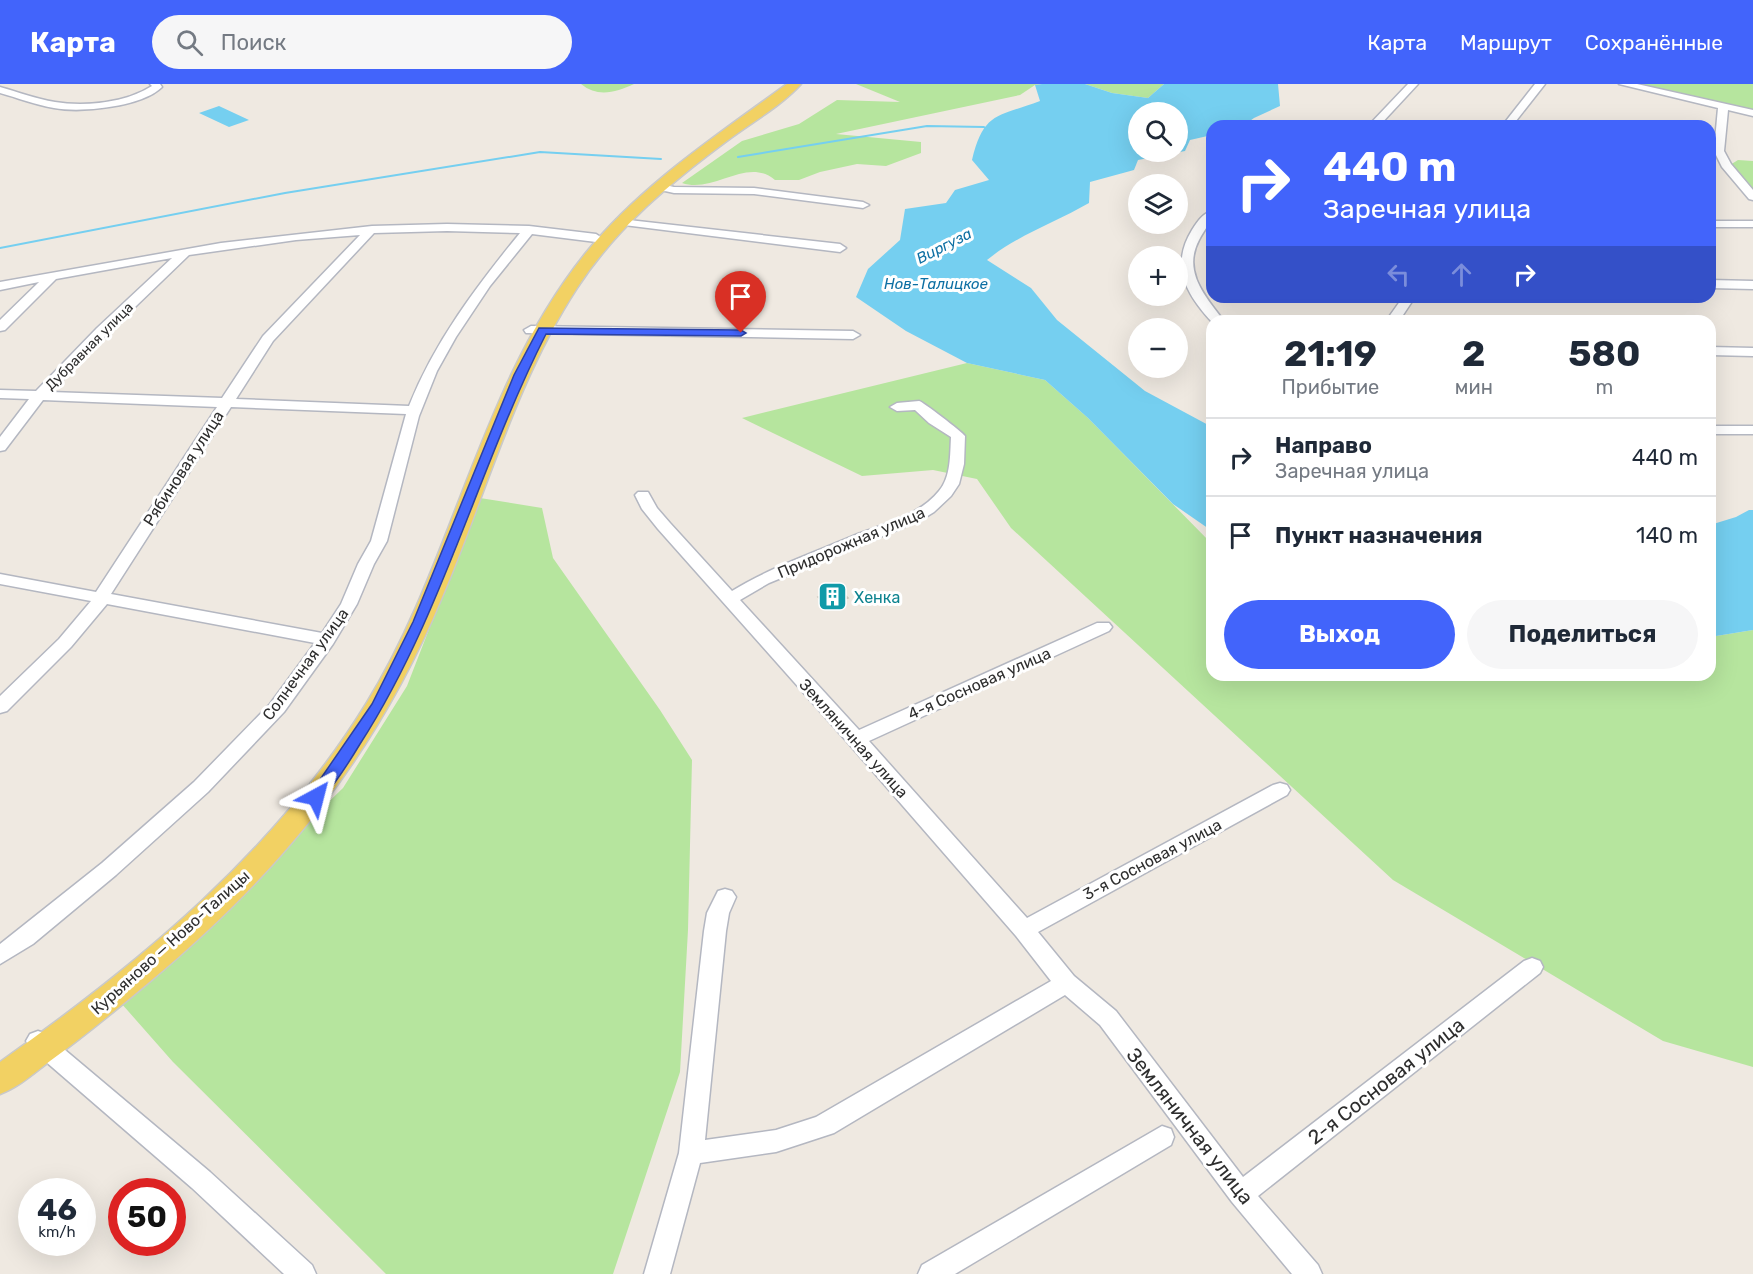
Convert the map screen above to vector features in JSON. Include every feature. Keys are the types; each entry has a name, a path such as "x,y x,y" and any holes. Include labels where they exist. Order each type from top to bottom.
{"main road":[{"name":"Курьяново — Ново-Талицы","path":"0,1080 40,1043 133,978 188,930 272,847 328,782 378,705 420,622 537,331 562,282 611,221 650,187 787,84"},
{"name":"Курьяново — Ново-Талицы","path":"537,331 588,260 620,222 660,187 795,84"},
{"name":"Курьяново — Ново-Талицы","path":"0,1063 40,1043"}],"street":[{"path":"0,90 55,105 128,100 153,92 157,87 155,84"},
{"path":"1379,120 1413,84"},
{"path":"1512,120 1540,84"},
{"path":"1624,84 1753,113"},
{"path":"1723,107 1719,152 1726,165 1753,197"},
{"path":"1737,177 1753,182"},
{"path":"660,187 674,190 754,191 863,205"},
{"path":"1206,218 1187,246 1186,267 1195,292 1213,315"},
{"path":"620,222 840,248"},
{"path":"1716,224 1753,224"},
{"path":"0,286 184,253 370,231 529,230 596,238"},
{"name":"Солнечная улица","path":"0,954 25,938 109,869 201,787 277,708 327,640 349,604 366,564 380,541 391,489 415,410 430,371 449,337 485,284 529,230"},
{"name":"Рябиновая улица","path":"0,707 65,643 103,598 103,593 115,573 268,339 370,231"},
{"name":"Дубравная улица","path":"0,447 39,396 102,331 184,253"},
{"path":"0,327 53,276"},
{"path":"1716,284 1753,285"},
{"path":"537,331 853,335"},
{"path":"1716,351 1753,352"},
{"path":"0,394 415,410"},
{"name":"Придорожная улица","path":"730,599 763,579 915,517 932,507 951,488 957,466 958,436 949,427 930,419 919,405 897,407"},
{"path":"1716,430 1753,430"},
{"name":"Земляничная улица","path":"642,495 664,526 856,739 1024,930 1066,982 1108,1018 1241,1194 1310,1274"},
{"path":"0,579 327,640"},
{"name":"4-я Сосновая улица","path":"856,739 1103,627"},
{"name":"3-я Сосновая улица","path":"1024,930 1280,790"},
{"path":"657,1274 691,1153 715,931 718,913 725,897"},
{"name":"2-я Сосновая улица","path":"1241,1194 1532,967"},
{"path":"691,1153 776,1141 825,1124 858,1108 1066,982"},
{"path":"40,1043 201,1180 303,1274"},
{"name":"Земляничная улица","path":"931,1274 1162,1137"}],"green space":[{"path":"581,84 634,84 614,91 600,92"},
{"path":"856,84 1042,84 1035,85 1020,95 836,134 921,142 921,153 886,166 857,164 820,172 799,180 775,180 764,174 753,172 706,184 682,183 742,141 799,124 837,100 900,102"},
{"path":"1085,84 1164,84 1148,98 1112,93"},
{"path":"1629,84 1753,84 1753,111"},
{"path":"1738,160 1753,161 1753,191 1730,165"},
{"path":"967,363 1045,380 1088,418 1206,538 1206,681 1716,681 1716,636 1753,630 1753,1067 1663,1041 1393,880 1011,528 977,479 933,470 862,476 742,418"},
{"path":"480,498 542,508 553,558 660,710 692,760 688,930 680,1072 613,1274 386,1274 173,1062 121,1003 343,788 407,686"}],"water":[{"name":"Нов-Талицкое","path":"1042,84 1085,84 1112,93 1148,98 1164,84 1278,84 1280,106 1251,120 1206,120 1206,136 1190,140 1188,144 1188,102 1128,102 1128,162 1137,162 1134,170 1090,182 1089,203 1024,236 987,260 1031,288 1057,320 1145,391 1206,424 1206,527 1173,504 1088,418 1045,380 967,363 906,331 856,297 868,269 900,240 905,209 946,203 955,190 989,180 972,160 982,132 995,118 1040,101 1035,85"},
{"path":"219,106 249,120 229,127 199,113"},
{"path":"1753,510 1753,630 1716,636 1716,523"}],"building":[{"name":"Хенка","path":"839,589 848,598 827,606 818,597"}],"waterway":[{"path":"738,157 927,126 984,127 989,130"},
{"path":"0,248 285,193 540,152 661,159"}],"place":[{"name":"Хенка","path":"833,597"}],"route":[{"path":"316,797 378,705 420,622 519,375 542,331 741,333"}],"water label":[{"name":"Виргуза","path":"944,246"}]}
